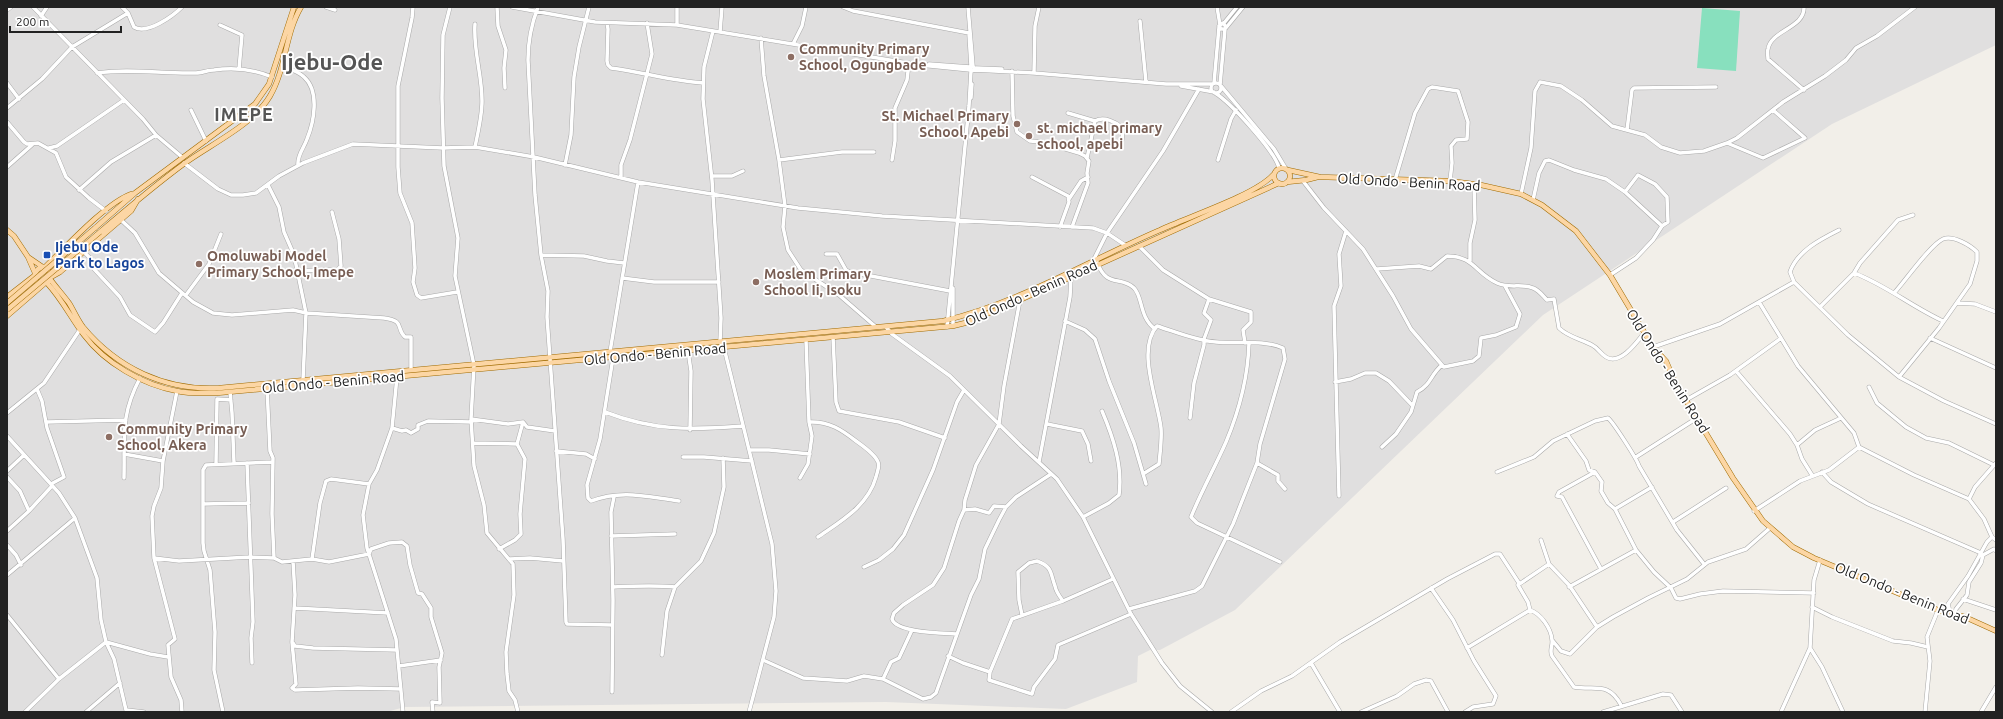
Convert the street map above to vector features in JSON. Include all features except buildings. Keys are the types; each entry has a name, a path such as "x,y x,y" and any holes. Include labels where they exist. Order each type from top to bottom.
{"main road":[{"path":"7,303 135,193 255,104 262,96 272,77 294,7"},
{"path":"7,310 139,198 184,163 238,128 258,110 270,96 282,66 294,20 301,7"},
{"name":"Old Ondo - Benin Road","path":"81,328 98,344 120,361 149,377 172,385 201,389 303,380 309,382 398,377 550,357 925,324 953,319 980,311 1081,268 1125,245 1253,190 1279,168 1320,177 1450,181 1521,194 1533,200 1570,225 1586,242 1610,275 1653,347 1666,361 1686,400 1754,511 1770,528 1793,547 1938,610 1952,613 1996,631"},
{"path":"1287,169 1290,177 1287,182"},
{"path":"1273,174 1275,180 1279,183"},
{"name":"Old Ondo - Benin Road","path":"48,281 81,328 102,354 126,371 140,378 177,391 211,393 230,392 411,370 552,364 950,327 965,323 1071,278 1096,261 1139,246 1279,183 1303,181 1320,177"},
{"path":"7,297 38,269 44,268 120,199 135,193"},
{"path":"7,316 84,252 136,206 139,198"},
{"path":"7,230 14,236 28,256 37,282 48,281"},
{"path":"28,256 50,272 48,281"}],"street":[{"path":"7,10 11,7"},
{"path":"33,7 156,135 182,158"},
{"path":"41,16 47,7"},
{"path":"122,7 128,13 134,27 141,29 172,17 182,7"},
{"path":"326,7 335,10"},
{"path":"413,7 398,86 400,193 412,224 415,268 413,282 417,295 421,298 457,292"},
{"path":"450,7 443,35 442,52 444,166 458,238 455,276 457,292 467,324 474,368 472,420 474,466 484,505 487,533 513,564 514,595 506,652 509,691 515,700 518,712"},
{"path":"497,7 498,26 506,50 504,68 505,88"},
{"path":"512,7 607,24 677,24 916,64 972,69 1034,72 1146,82 1220,92 1222,26 1217,7"},
{"path":"538,7 532,20 528,54 541,255 548,291 554,431 566,623 612,625"},
{"path":"565,165 571,135 574,76 581,33 586,21 589,7"},
{"path":"677,7 677,24"},
{"path":"720,32 722,7"},
{"path":"793,44 802,26 806,7"},
{"path":"843,7 853,11 970,33"},
{"path":"950,327 953,319 952,286 972,69 968,7"},
{"path":"1034,72 1035,26 1039,7"},
{"path":"1237,7 1222,26 1214,84 1211,88 1236,110 1274,156 1279,168"},
{"path":"1222,26 1243,7"},
{"path":"1804,90 1768,59 1768,48 1773,39 1793,26 1806,7"},
{"path":"1521,194 1531,148 1535,92 1540,82 1562,86 1582,100 1612,126 1645,135 1661,147 1680,153 1704,151 1727,143 1846,60 1856,48 1877,36 1915,7"},
{"path":"7,108 42,79 72,47 128,13"},
{"path":"1140,22 1146,82"},
{"path":"621,178 621,165 630,140 652,54 647,23"},
{"path":"475,24 475,51 478,62 482,102 475,147"},
{"path":"607,24 608,65 611,68 648,73 680,81 703,83"},
{"path":"220,25 242,35 239,69"},
{"path":"713,31 704,67 703,99 712,176 719,282 720,342 724,348 772,544 775,578 775,611 749,712"},
{"path":"761,38 764,76 779,160 785,206 784,237 788,250 802,270 839,295 877,328"},
{"path":"892,160 895,140 895,108 907,80 909,63"},
{"path":"282,66 304,76 313,91 312,122 307,140 298,156 298,165"},
{"path":"97,73 122,70 197,73 214,70 239,69 256,71 272,77"},
{"path":"1010,71 1013,116 1017,132 1026,140 1079,153 1087,158"},
{"path":"7,83 19,99"},
{"path":"1166,84 1221,85 1274,149 1287,169"},
{"path":"1395,180 1415,113 1428,89 1432,87 1458,91 1468,122 1467,139 1456,140 1450,146 1452,163 1450,181"},
{"path":"1627,130 1631,94 1634,88 1716,87"},
{"path":"1155,329 1148,324 1135,289 1124,282 1112,281 1107,278 1096,261 1107,233 1163,151 1199,89"},
{"path":"49,148 57,146 124,100"},
{"path":"191,110 206,141"},
{"path":"1218,160 1231,119 1236,110"},
{"path":"1727,143 1763,158 1805,138 1773,110"},
{"path":"1068,113 1095,121 1100,118 1110,120 1123,128 1122,140"},
{"path":"1072,228 1088,183 1089,160 1087,158 1095,121"},
{"path":"7,122 24,142 38,143 56,152 66,177 79,190 106,211"},
{"path":"79,190 111,162 156,135"},
{"path":"7,167 34,143"},
{"path":"184,163 208,182 231,195 256,193 279,176 298,165 353,144 443,148 475,147 534,157 638,182 785,206 836,213 1098,229 1125,245"},
{"path":"779,160 842,152 874,152"},
{"path":"1533,200 1541,166 1545,161 1549,160 1574,170 1606,179 1625,192 1662,226"},
{"path":"712,176 732,176 743,171"},
{"path":"1610,275 1636,258 1653,240 1662,226 1668,222 1667,197 1655,184 1638,176 1625,192"},
{"path":"1032,177 1066,194 1069,199"},
{"path":"1060,227 1069,199 1081,181 1088,177"},
{"path":"1303,181 1324,208 1363,249 1377,269 1411,329 1442,365"},
{"path":"610,352 638,182"},
{"path":"268,184 279,207 284,232 294,255 306,313 303,380"},
{"path":"1470,261 1470,243 1475,220 1474,185"},
{"path":"298,271 340,268 341,257 332,212"},
{"path":"1820,307 1854,273 1860,263 1898,220 1902,217 1913,215"},
{"path":"120,219 135,233 159,273 204,309 220,314 254,314 293,310 306,313 396,320 400,325 402,334 406,337 412,337 411,370"},
{"path":"1839,230 1812,245 1799,258 1790,272 1794,282 1848,335 1899,377 1944,401 1996,424"},
{"path":"1339,496 1334,306 1341,286 1339,254 1346,231"},
{"path":"84,252 92,260 94,269 120,297 130,315 155,332 209,264 221,234"},
{"path":"1895,292 1944,238 1950,238 1971,246 1977,252 1978,261 1972,280 1943,322 1899,377"},
{"path":"1139,246 1163,270 1209,299 1251,312 1251,322 1243,330 1247,343 1248,361 1243,390 1233,423 1191,518 1197,523 1225,537 1280,562"},
{"path":"826,254 837,254 846,270 850,272 950,291"},
{"path":"541,255 584,256 607,261 624,262"},
{"path":"1377,269 1419,266 1431,269 1447,256 1470,261 1484,277 1506,286 1533,287 1547,300 1554,299 1559,328 1593,346 1608,358 1615,359 1632,349 1644,333"},
{"path":"1854,273 1895,292 1924,312 1943,322"},
{"path":"622,278 654,282 719,282"},
{"path":"1039,462 1071,291 1071,278"},
{"path":"1653,347 1720,324 1794,282"},
{"path":"950,327 947,320 950,291 952,286"},
{"path":"1382,447 1396,434 1411,412 1417,392 1427,386 1433,373 1442,365 1444,366 1473,361 1479,356 1481,338 1496,335 1516,327 1520,314 1506,286"},
{"path":"1190,418 1194,383 1204,345 1204,339 1211,320 1204,313 1209,299"},
{"path":"957,634 912,630 901,627 893,622 892,616 903,605 933,585 944,568 958,522 964,510 965,500 976,465 999,424 1004,386 1020,300"},
{"path":"1759,302 1780,339 1798,366 1854,433 1859,447 1914,475 1969,499 1984,519 1992,537 1996,540"},
{"path":"1957,303 1975,304 1996,312"},
{"path":"1065,321 1085,330 1095,339 1109,381 1134,443 1146,484"},
{"path":"1129,609 1199,588 1208,575 1232,524 1257,463 1260,444 1286,351 1272,343 1215,342 1157,326 1149,348 1148,373 1161,429 1160,447 1158,464 1143,474"},
{"path":"886,327 890,332 950,376 1065,488 1083,518 1131,614 1170,675 1188,693 1212,712"},
{"path":"7,412 37,389 48,378 81,328"},
{"path":"833,337 836,402 839,411 899,422 944,438"},
{"path":"1930,338 1996,368"},
{"path":"1686,400 1736,371 1780,339"},
{"path":"800,478 808,464 812,436 806,340"},
{"path":"688,351 691,381 689,396 690,430"},
{"path":"613,358 600,439 586,485 588,498 591,501 605,496 614,497 635,494 679,501"},
{"path":"1736,371 1797,445 1802,459 1812,475"},
{"path":"1335,382 1351,379 1365,373 1376,372 1389,381 1412,405"},
{"path":"398,377 392,428 377,470 369,484 363,515 364,536 393,628 399,666 403,712"},
{"path":"124,478 124,454 128,405 140,378"},
{"path":"1869,387 1877,403 1906,427 1926,438 1949,443 1995,464 1970,494 1969,499"},
{"path":"268,388 270,451 273,462 272,514 274,558"},
{"path":"7,531 29,511 52,485 64,477 47,428 42,401 37,389"},
{"path":"864,566 879,560 893,549 904,535 933,470 957,402 964,390"},
{"path":"177,391 163,462 161,488 152,516 154,558 175,639 168,645 171,677 181,700 182,712"},
{"path":"230,392 234,463"},
{"path":"216,464 217,399 231,400"},
{"path":"1083,518 1109,503 1119,495 1121,479 1117,459 1111,431 1102,411"},
{"path":"605,412 642,423 690,430 743,426"},
{"path":"1497,472 1534,457 1552,441 1595,420 1608,418 1628,449 1636,457 1639,466 1687,544 1704,564"},
{"path":"1636,457 1697,418"},
{"path":"1797,445 1814,430 1841,418"},
{"path":"47,422 126,420"},
{"path":"392,428 415,432 418,425 424,423 472,420 508,424 523,422"},
{"path":"523,422 527,427 554,431"},
{"path":"499,549 515,540 520,534 520,514 525,459 517,444 523,422"},
{"path":"810,422 825,423 841,428 866,449 878,461 879,464 874,482 867,497 846,517 818,537"},
{"path":"1047,424 1082,431 1088,444 1091,461"},
{"path":"1567,434 1586,461 1589,470 1595,472 1602,482 1602,491 1608,503 1615,509 1636,550 1654,572 1671,588 1673,595 1680,599 1700,594 1723,591 1814,593"},
{"path":"7,436 52,485 75,518 98,578 101,620 106,642 114,659 126,710 144,712"},
{"path":"473,443 517,444"},
{"path":"1754,511 1812,475 1833,467 1859,447"},
{"path":"749,450 769,450 810,454"},
{"path":"556,451 586,454 595,459"},
{"path":"124,454 163,462"},
{"path":"7,470 24,455"},
{"path":"683,457 723,458 752,461"},
{"path":"662,656 667,610 675,587 701,561 711,543 722,501 723,458"},
{"path":"222,712 214,670 213,609 210,570 206,560 203,543 202,504 204,467 216,464 273,462"},
{"path":"247,463 253,622 251,638 252,664"},
{"path":"1257,463 1278,475 1278,481 1285,489"},
{"path":"1595,472 1559,492 1557,496 1562,498 1601,569"},
{"path":"1822,472 1831,482 1874,506 1981,553"},
{"path":"763,660 803,678 846,681 864,676 883,679 923,699 931,697 936,693 971,595 979,579 985,549 1006,507 1016,497 1051,474"},
{"path":"7,477 20,491 29,511"},
{"path":"312,559 320,503 326,481 331,479 369,484"},
{"path":"1615,509 1652,487"},
{"path":"1673,522 1726,488"},
{"path":"612,692 613,587 611,512 614,497"},
{"path":"202,504 249,502"},
{"path":"964,510 976,509 988,513 994,506 1006,507"},
{"path":"7,575 21,565 75,518"},
{"path":"1530,610 1538,613 1543,620 1552,640 1561,651 1570,654 1597,627 1648,598 1687,579 1704,564 1720,556 1734,554 1746,549 1770,528"},
{"path":"611,536 675,534"},
{"path":"1992,537 1948,604 1952,613 1966,595 1969,582 1978,568 1983,555 1994,549 1996,551"},
{"path":"1541,540 1550,564 1570,587 1597,627"},
{"path":"369,554 371,549 389,543 399,541 406,544 418,593 422,594 431,608 431,617 442,653 439,684 441,697 440,703 432,702 433,712"},
{"path":"7,546 16,556 21,565"},
{"path":"1570,587 1636,550"},
{"path":"1232,712 1256,694 1288,678 1340,642 1431,588 1498,553 1519,583 1518,585 1528,602 1530,610"},
{"path":"154,558 179,561 250,557 274,558 282,562 312,559 334,562 369,554"},
{"path":"510,559 530,558 563,561"},
{"path":"1781,712 1810,648 1814,574 1820,560"},
{"path":"293,561 295,578 292,642 296,684 292,688 295,690 358,688 401,689"},
{"path":"1022,614 1019,600 1018,572 1029,563 1037,561 1049,568 1053,576 1055,586 1063,601"},
{"path":"1519,583 1550,564"},
{"path":"1113,579 1063,601 1022,614 1011,620 990,672 989,680 1032,694 1034,687 1055,659 1058,645 1131,614"},
{"path":"613,587 640,588 650,585 675,587"},
{"path":"1431,588 1453,620 1467,648 1496,696 1493,704 1473,707 1465,712"},
{"path":"1963,599 1996,610"},
{"path":"294,605 294,609 299,610 388,613"},
{"path":"1812,606 1832,617 1893,641 1928,647"},
{"path":"1467,648 1530,610"},
{"path":"1925,712 1930,662 1928,647 1929,630 1938,610"},
{"path":"7,615 59,680"},
{"path":"883,679 891,662 899,658 912,630"},
{"path":"1552,640 1550,652 1574,687 1608,690 1614,694 1621,706"},
{"path":"106,642 150,654 168,657"},
{"path":"26,711 59,680 106,642"},
{"path":"292,642 295,646 313,648 397,650"},
{"path":"1810,648 1822,666 1843,712"},
{"path":"948,656 962,663 990,672"},
{"path":"399,666 441,660"},
{"path":"1311,663 1340,712"},
{"path":"1361,712 1397,696 1414,684 1426,680 1431,681 1448,712"},
{"path":"86,712 120,683"},
{"path":"1981,712 1996,687"},
{"path":"1602,712 1663,694 1670,694 1682,712"}],"shaded area":[{"path":"7,7 1996,7 1996,45 1832,124 1543,315 1235,610 1160,650 1150,650 1138,656 1137,682 1066,709 886,702 405,707 386,712 7,712"}],"green space":[{"path":"1702,8 1740,11 1736,71 1697,68"}],"place":[{"name":"Community Primary School, Ogungbade","path":"791,57"},
{"name":"St. Michael Primary School, Apebi","path":"1017,124"},
{"name":"st. michael primary school, apebi","path":"1029,136"},
{"name":"Ijebu Ode Park to Lagos","path":"47,255"},
{"name":"Omoluwabi Model Primary School, Imepe","path":"199,264"},
{"name":"Moslem Primary School Ii, Isoku","path":"756,282"},
{"name":"Community Primary School, Akera","path":"109,437"}],"district":[{"name":"Ijebu-Ode","path":"332,61"},
{"name":"IMEPE","path":"244,114"}]}
